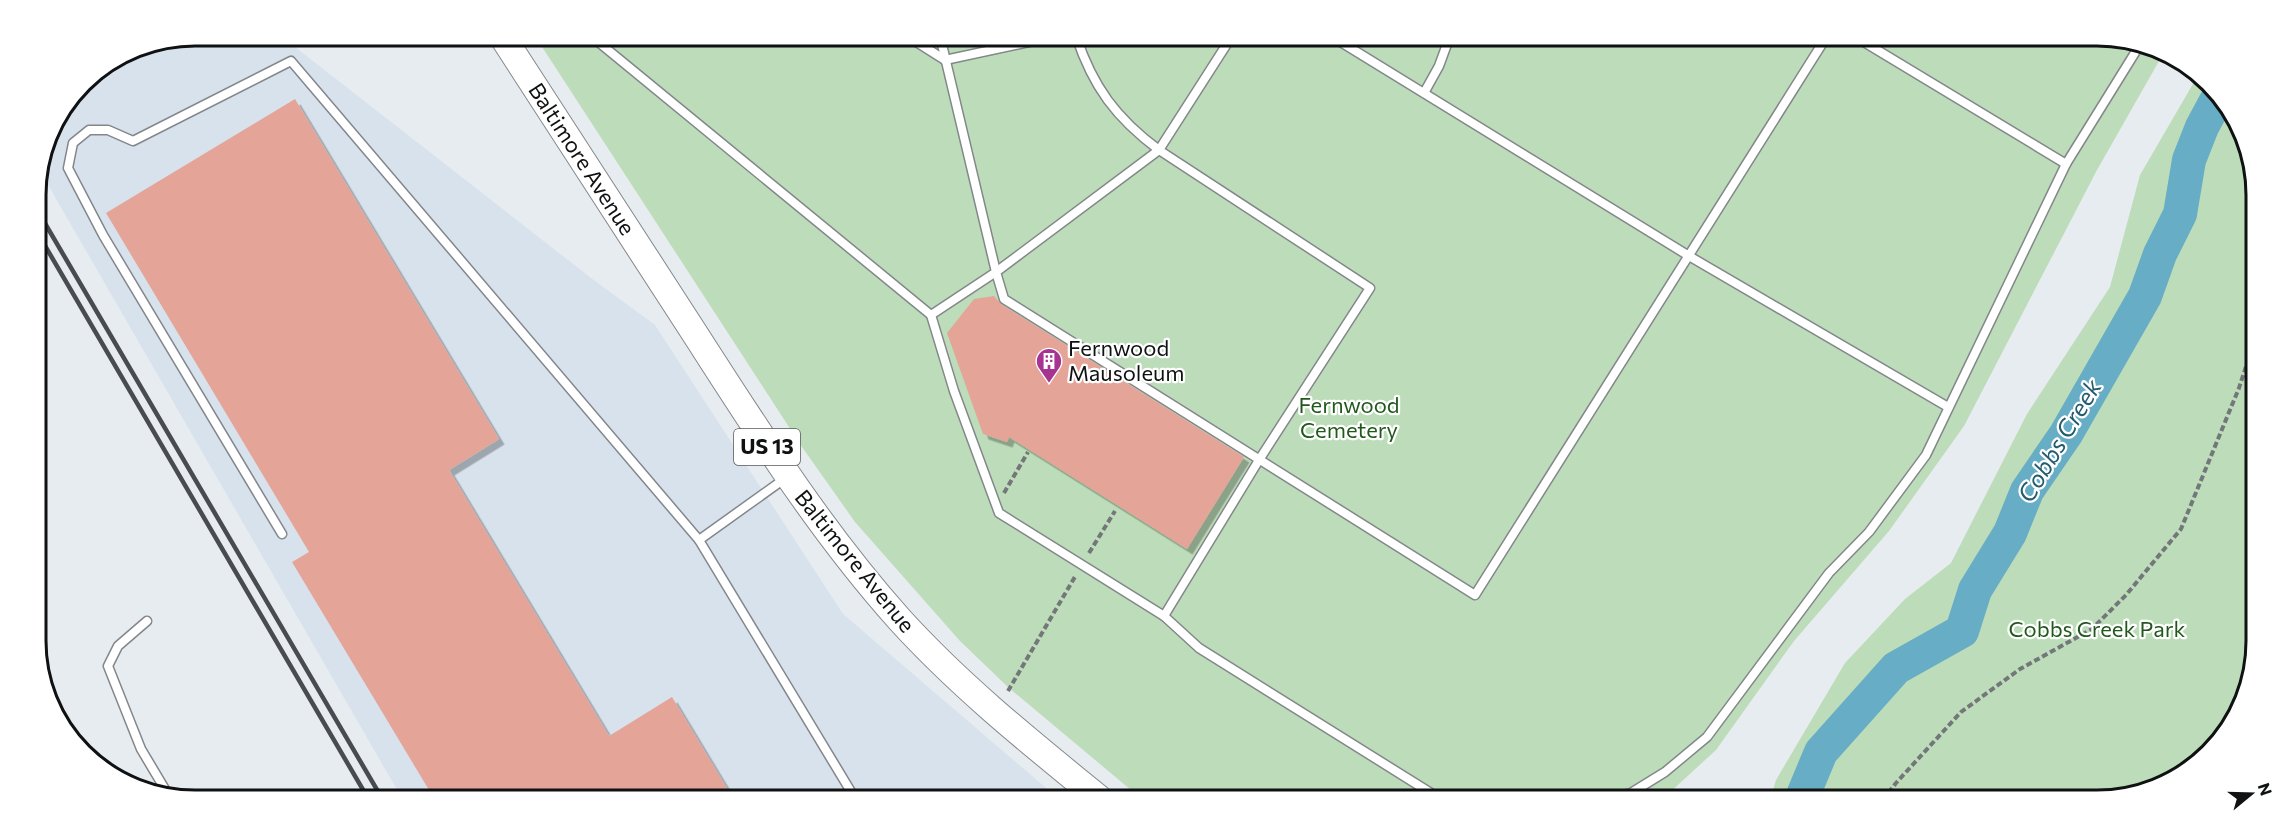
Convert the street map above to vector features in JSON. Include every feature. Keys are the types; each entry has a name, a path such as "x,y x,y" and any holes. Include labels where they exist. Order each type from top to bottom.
{"main road":[{"name":"Baltimore Avenue","path":"508,46 787,476 848,559 935,657 1018,733 1088,790"}],"lane":[{"path":"603,46 931,315 954,391 999,513 1164,616 1200,648 1425,789"},
{"path":"923,46 945,60 1010,46"},
{"path":"942,46 1004,299 1475,595 1821,46"},
{"path":"1079,46 1097,87 1114,111 1135,132 1370,288 1259,460 1164,616"},
{"path":"931,315 996,272 1159,150 1226,46"},
{"path":"1347,46 1689,256 1948,407"},
{"path":"1424,93 1439,66 1446,46"},
{"path":"1870,46 2066,165"},
{"path":"1637,789 1665,772 1707,737 1829,573 1869,532 1926,455 2066,165 2136,51"},
{"path":"282,534 109,245 68,168 73,143 89,130 108,130 133,141 291,61 699,540 850,790"},
{"path":"699,540 787,476"},
{"path":"147,621 118,646 108,666 141,749 163,786"}],"path":[{"path":"1891,789 1961,712 2020,669 2092,629 2126,595 2181,530 2246,367"},
{"path":"996,506 1028,452"},
{"path":"1008,691 1115,511"}],"shaded area":[{"path":"195,46 294,46 591,278 655,325 843,614 1048,790 397,790 47,183 54,147 66,121 83,97 97,83 121,66 147,54"}],"green space":[{"name":"Fernwood Cemetery","path":"541,46 2098,46 2127,49 2160,60 2097,170 1964,426 1889,531 1794,641 1716,750 1673,789 1130,790 1009,688 960,641 855,522 802,447"},
{"name":"Cobbs Creek Park","path":"2194,82 2216,105 2227,121 2235,138 2245,176 2246,651 2239,689 2231,707 2216,731 2188,759 2155,778 2127,787 2108,789 1773,789 1776,780 1845,663 1905,599 1951,563 2027,414 2110,287 2140,175"}],"building":[{"path":"295,99 499,439 449,470 609,736 672,697 728,790 429,790 292,562 309,552 106,213"},
{"name":"Fernwood Mausoleum","path":"994,296 1001,304 1244,457 1187,549 1009,437 1007,442 983,434 947,333 974,299"}],"waterway":[{"name":"Cobbs Creek","path":"1806,789 1821,752 1896,668 1962,631 1975,590 2010,533 2027,491 2066,434 2145,296 2160,254 2180,214 2189,160 2202,127 2215,103"}],"railway":[{"path":"47,227 377,790"},
{"path":"47,249 363,790"}],"place":[{"name":"Fernwood Mausoleum","path":"1049,384"}]}
